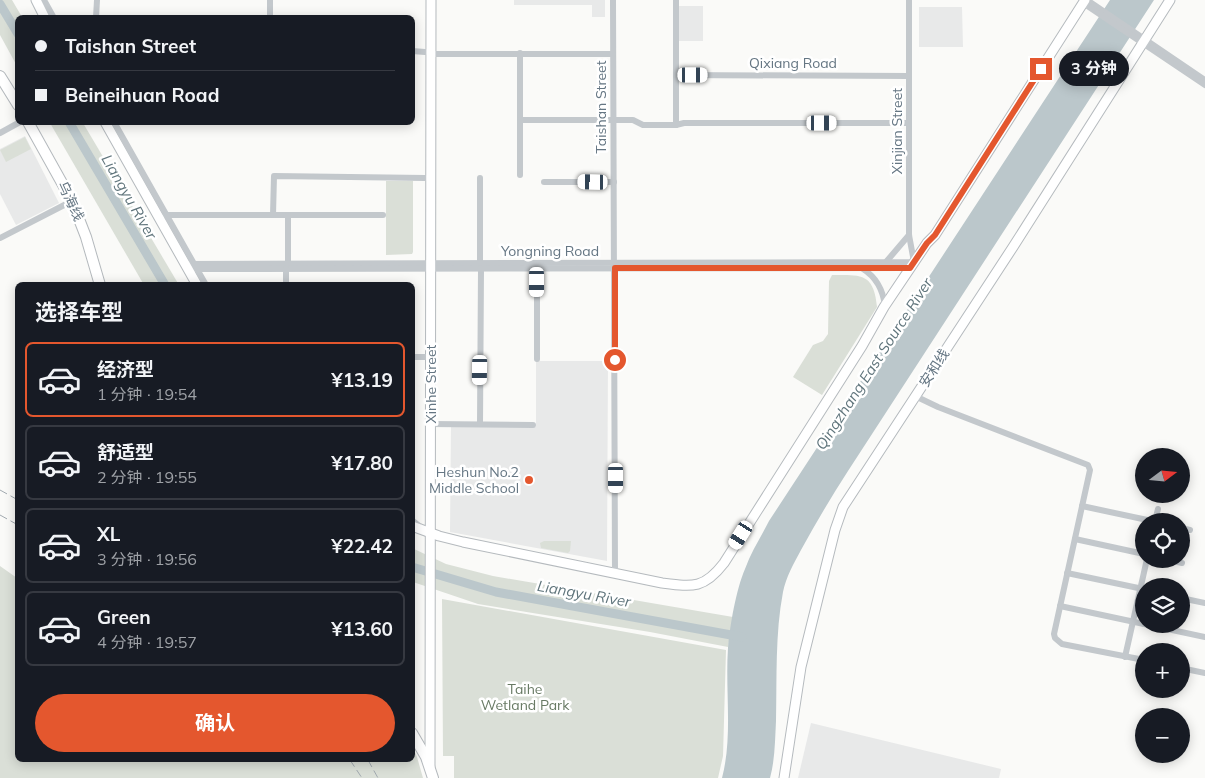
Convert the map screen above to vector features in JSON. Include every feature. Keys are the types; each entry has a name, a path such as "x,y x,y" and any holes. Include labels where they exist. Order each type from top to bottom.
{"highway":[{"path":"0,76 15,101"},
{"name":"乌海线","path":"30,125 72,201 88,242 99,282"},
{"path":"415,738 424,753 431,773"}],"main road":[{"path":"36,0 44,15"},
{"name":"Xinhe Street","path":"425,0 428,53 428,266 425,357 431,773"},
{"name":"Xinhe Street","path":"428,533 431,424 425,178 431,0"},
{"name":"安和线","path":"785,776 797,684 839,518 850,495 1013,247 1170,0"},
{"path":"415,527 428,533 463,542 662,583 688,586 701,583 714,576 856,355 885,306 927,243 935,235 1082,1"},
{"path":"107,125 192,267 197,282"},
{"name":"Xinhe Street","path":"424,753 428,592"}],"street":[{"path":"44,0 52,15"},
{"path":"96,15 97,0"},
{"path":"270,0 270,15"},
{"name":"Taishan Street","path":"613,0 616,574"},
{"path":"676,0 676,125"},
{"name":"Xinjian Street","path":"909,0 909,235 912,265"},
{"path":"1082,1 1205,80"},
{"path":"1144,41 1205,85"},
{"path":"415,51 613,54"},
{"path":"520,54 520,175"},
{"name":"Qixiang Road","path":"676,75 909,76"},
{"path":"520,120 633,120 643,125 676,125 684,123 909,123"},
{"path":"0,132 15,124"},
{"path":"116,125 166,215 192,267 204,282"},
{"path":"273,215 274,176 425,178"},
{"path":"480,178 480,424"},
{"path":"544,182 614,182"},
{"path":"0,238 72,201"},
{"path":"166,215 383,215"},
{"path":"286,282 288,215"},
{"path":"886,262 909,235"},
{"name":"Yongning Road","path":"480,266 537,269 886,262 912,265"},
{"name":"Yongning Road","path":"192,267 615,266 862,268 912,265"},
{"path":"862,268 878,284 885,306"},
{"path":"537,269 537,359"},
{"path":"415,357 425,357"},
{"path":"915,396 938,407 1086,463 1090,467 1054,634 1062,644 1135,659"},
{"path":"431,424 533,425"},
{"path":"1082,506 1135,517"},
{"path":"1157,513 1158,509"},
{"path":"415,522 428,533"},
{"path":"1074,539 1135,552"},
{"path":"1067,573 1135,588"},
{"path":"1190,600 1205,603"},
{"path":"1060,606 1133,622"},
{"path":"1125,657 1135,615"},
{"path":"1186,633 1205,637"},
{"path":"1190,670 1205,673"}],"shaded area":[{"path":"514,0 605,0 605,17 592,17 592,5 514,5"},
{"path":"679,6 703,6 703,41 679,41"},
{"path":"919,7 962,7 963,47 919,47"},
{"path":"25,136 59,203 16,225 0,194 0,149"},
{"name":"Heshun No.2 Middle School","path":"536,361 608,361 607,561 450,532 451,427 536,427"},
{"path":"811,723 1001,769 999,778 798,778"}],"green space":[{"path":"0,0 12,0 21,15 15,15 15,62 0,35"},
{"path":"51,125 84,125 177,282 142,282"},
{"path":"25,137 31,149 6,162 0,150"},
{"path":"386,181 413,181 412,254 386,255"},
{"path":"832,275 858,276 869,281 873,287 877,307 822,395 793,377 813,345 823,341 828,334 829,281"},
{"path":"544,541 571,541 570,551 568,553 541,548 540,543"},
{"path":"415,549 446,564 493,576 733,617 728,647 650,632 478,604 415,583"},
{"path":"0,566 15,577 15,762 415,762 415,752 423,778 0,778"},
{"name":"Taihe Wetland Park","path":"442,599 726,650 723,756 718,778 454,778 454,756 443,756"}],"water":[{"name":"Qingzhang East Source River","path":"1110,0 1154,0 842,481 793,565 784,586 780,608 775,743 770,778 722,778 727,746 727,664 730,629 739,587 747,563 769,521"}],"waterway":[{"name":"Liangyu River","path":"0,4 15,29"},
{"name":"Liangyu River","path":"71,125 163,282"},
{"name":"Liangyu River","path":"415,568 496,592 742,637"}],"railway":[{"path":"0,490 15,498"},
{"path":"0,515 15,523"},
{"path":"351,762 362,778"},
{"path":"369,762 378,778"}],"place":[{"name":"Heshun No.2 Middle School","path":"529,480"}],"route":[{"path":"615,360 615,268 910,268 927,243 935,235 1041,69"}]}
